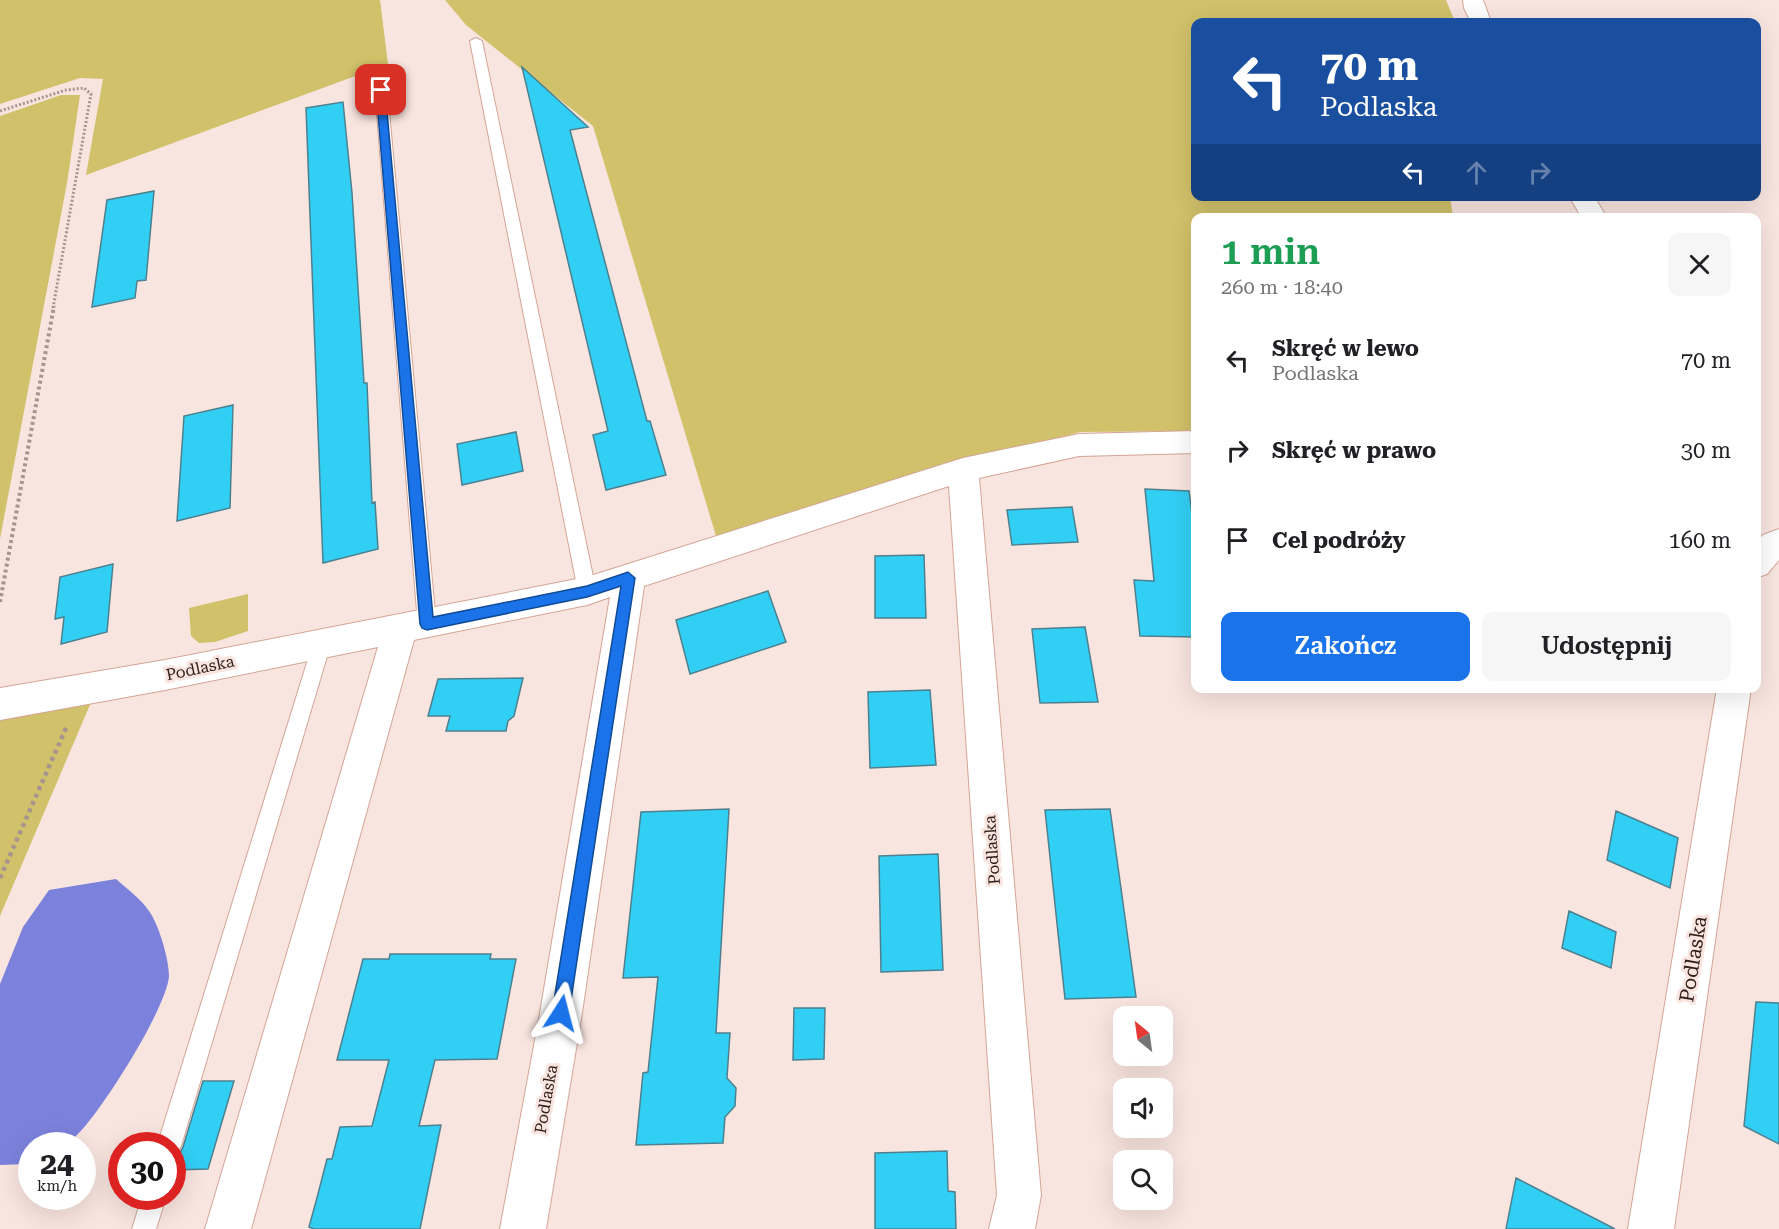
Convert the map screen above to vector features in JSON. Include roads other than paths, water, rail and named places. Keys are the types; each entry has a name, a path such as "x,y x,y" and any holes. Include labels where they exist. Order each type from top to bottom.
{"street":[{"path":"1473,0 1479,18"},
{"name":"Podlaska","path":"0,704 165,675 587,591 963,470 1079,445 1191,442"},
{"name":"Podlaska","path":"963,470 1019,1195 1012,1229"},
{"path":"1761,559 1774,544 1779,542"},
{"path":"1761,572 1779,577"},
{"name":"Podlaska","path":"523,1229 563,1001 628,578"},
{"path":"228,1229 413,627"},
{"name":"Podlaska","path":"1651,1229 1733,693"}],"lane":[{"path":"476,41 587,591"},
{"path":"381,90 413,627"},
{"path":"173,1132 322,643"},
{"path":"144,1229 150,1210"}],"water":[{"path":"116,879 149,911 163,942 169,976 157,1012 145,1035 115,1085 86,1125 80,1132 18,1132 18,1164 0,1165 0,984 23,927 49,890"}]}
